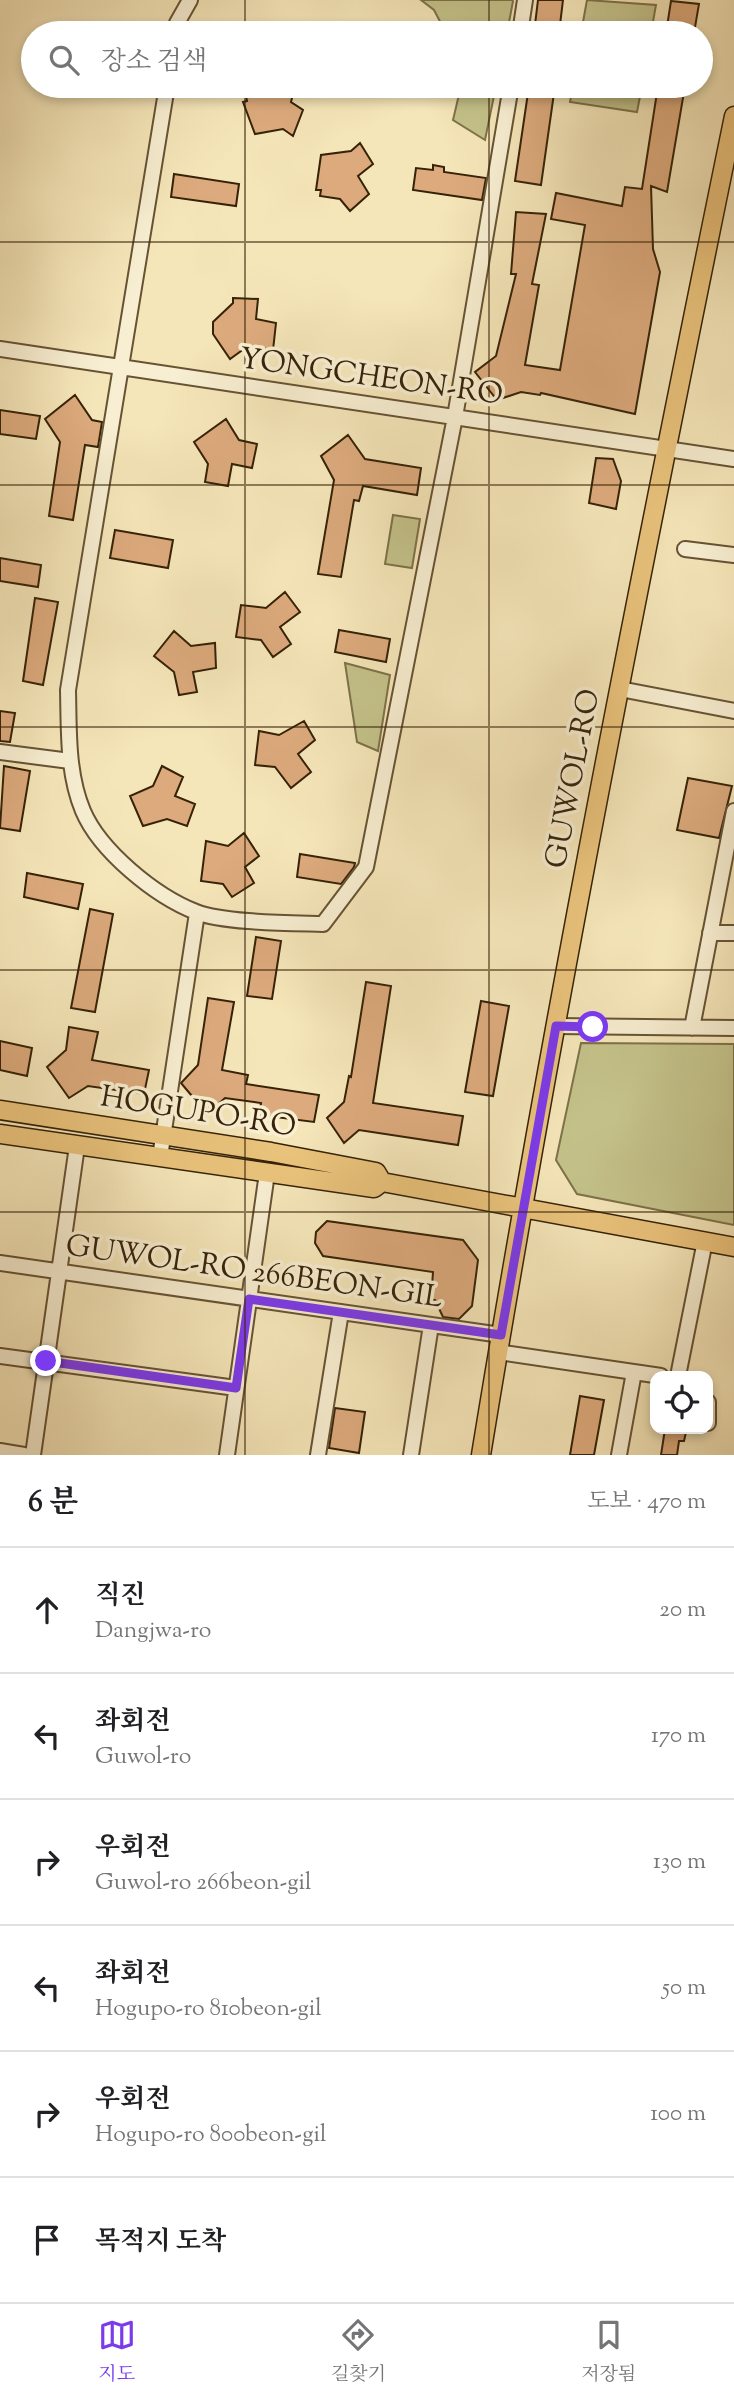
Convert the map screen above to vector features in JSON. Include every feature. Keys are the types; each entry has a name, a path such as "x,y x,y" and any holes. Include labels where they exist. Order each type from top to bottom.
{"main road":[{"name":"GUWOL-RO","path":"481,1455 522,1205 666,448 734,116"},
{"name":"HOGUPO-RO","path":"0,1111 376,1172 382,1182"},
{"name":"HOGUPO-RO","path":"0,1133 374,1188 382,1182 522,1205 734,1247"}],"street":[{"path":"181,21 190,0"},
{"path":"522,21 525,0"},
{"path":"165,98 68,690 70,761 83,811 113,854 151,887 197,913 269,923 323,924 366,867 455,417 509,98"},
{"name":"YONGCHEON-RO","path":"0,349 734,459"},
{"path":"685,549 734,555"},
{"path":"620,689 734,711"},
{"path":"0,752 70,761"},
{"path":"692,1028 731,844 734,811"},
{"path":"160,1157 197,913"},
{"path":"710,933 734,933"},
{"path":"556,1026 734,1028"},
{"path":"33,1455 77,1146"},
{"path":"227,1455 267,1173"},
{"path":"679,1371 705,1241"},
{"path":"0,1249 4,1263"},
{"name":"GUWOL-RO 266BEON-GIL","path":"4,1263 431,1325 499,1344 650,1374"},
{"path":"318,1455 341,1312"},
{"path":"411,1455 431,1325"},
{"path":"0,1356 236,1388"},
{"path":"619,1455 634,1372"},
{"path":"0,1451 24,1455"}],"shaded area":[{"path":"421,0 513,1 509,21 440,21 434,10"},
{"path":"587,0 656,5 653,21 583,21"},
{"path":"458,98 494,98 485,140 453,120"},
{"path":"571,98 640,98 637,112 570,102"},
{"path":"393,515 420,519 412,568 385,564"},
{"path":"345,663 390,675 378,751 357,742"},
{"path":"581,1043 734,1044 734,1225 577,1194 556,1160"}],"building":[{"path":"538,0 563,0 560,21 535,21"},
{"path":"671,1 699,4 696,21 668,21"},
{"path":"246,98 292,98 291,102 303,110 293,136 283,129 255,134 243,102 247,101"},
{"path":"527,98 553,98 541,185 515,181"},
{"path":"656,98 683,98 667,192 651,186 653,249 660,272 635,414 541,393 521,392 497,400 475,372 496,356 516,274 511,274 516,212 546,214 532,284 539,285 525,365 560,370 585,225 551,219 556,193 622,206 625,187 642,189"},
{"path":"360,143 373,164 358,176 369,194 350,211 340,199 320,196 321,190 316,190 321,155 351,151"},
{"path":"433,165 444,167 444,172 486,178 482,200 413,190 416,168 433,170"},
{"path":"174,174 239,184 236,206 171,197"},
{"path":"233,298 258,299 256,319 276,323 273,350 248,346 230,359 213,334 213,322 233,303"},
{"path":"75,395 92,420 102,422 98,447 85,445 73,520 49,516 60,442 45,419"},
{"path":"0,410 40,416 36,439 0,434"},
{"path":"226,419 239,440 257,444 252,468 232,464 228,486 205,482 208,464 194,442"},
{"path":"348,435 365,459 421,468 417,495 363,486 359,501 354,500 341,577 318,574 334,480 321,456"},
{"path":"596,458 613,459 621,481 616,509 589,503"},
{"path":"115,530 173,540 168,568 110,558"},
{"path":"0,558 41,565 38,587 0,581"},
{"path":"285,592 300,612 280,627 291,644 273,657 261,640 236,637 241,605 266,608"},
{"path":"35,598 58,602 43,685 23,681"},
{"path":"339,630 390,639 386,662 335,652"},
{"path":"174,631 191,646 215,643 216,668 193,672 197,692 179,695 174,672 154,656"},
{"path":"0,711 15,713 10,742 0,741"},
{"path":"304,721 315,740 298,754 311,772 291,788 275,767 255,765 259,731 279,735"},
{"path":"4,766 30,771 20,831 0,828"},
{"path":"162,766 183,777 175,796 195,804 187,826 167,819 143,826 130,796 153,786"},
{"path":"688,778 732,786 719,838 677,830"},
{"path":"244,833 259,856 245,867 254,883 232,897 223,884 201,881 206,841 228,846"},
{"path":"300,854 355,863 341,884 297,877"},
{"path":"27,873 83,884 78,909 24,897"},
{"path":"90,909 113,914 95,1012 71,1008"},
{"path":"256,937 281,941 272,999 247,996"},
{"path":"366,982 391,986 373,1103 463,1116 458,1145 359,1130 344,1143 327,1118 344,1102 349,1076 351,1077"},
{"path":"208,998 234,1002 222,1070 248,1075 246,1084 319,1095 314,1122 259,1115 261,1103 225,1098 207,1114 181,1083 198,1065"},
{"path":"481,1001 509,1006 493,1096 465,1092"},
{"path":"69,1027 98,1032 92,1060 149,1070 144,1094 88,1086 69,1098 47,1067 66,1050"},
{"path":"0,1041 32,1048 27,1076 0,1070"},
{"path":"327,1221 463,1240 478,1260 472,1306 459,1319 443,1317 435,1300 431,1300 433,1272 323,1256 315,1243 316,1232"},
{"path":"580,1396 604,1400 594,1455 570,1455"},
{"path":"335,1408 365,1412 359,1453 329,1448"},
{"path":"664,1434 686,1434 684,1441 679,1441 677,1455 661,1455"}],"route":[{"path":"46,1361 236,1388 249,1299 501,1335 522,1205 556,1026 593,1027"}]}
